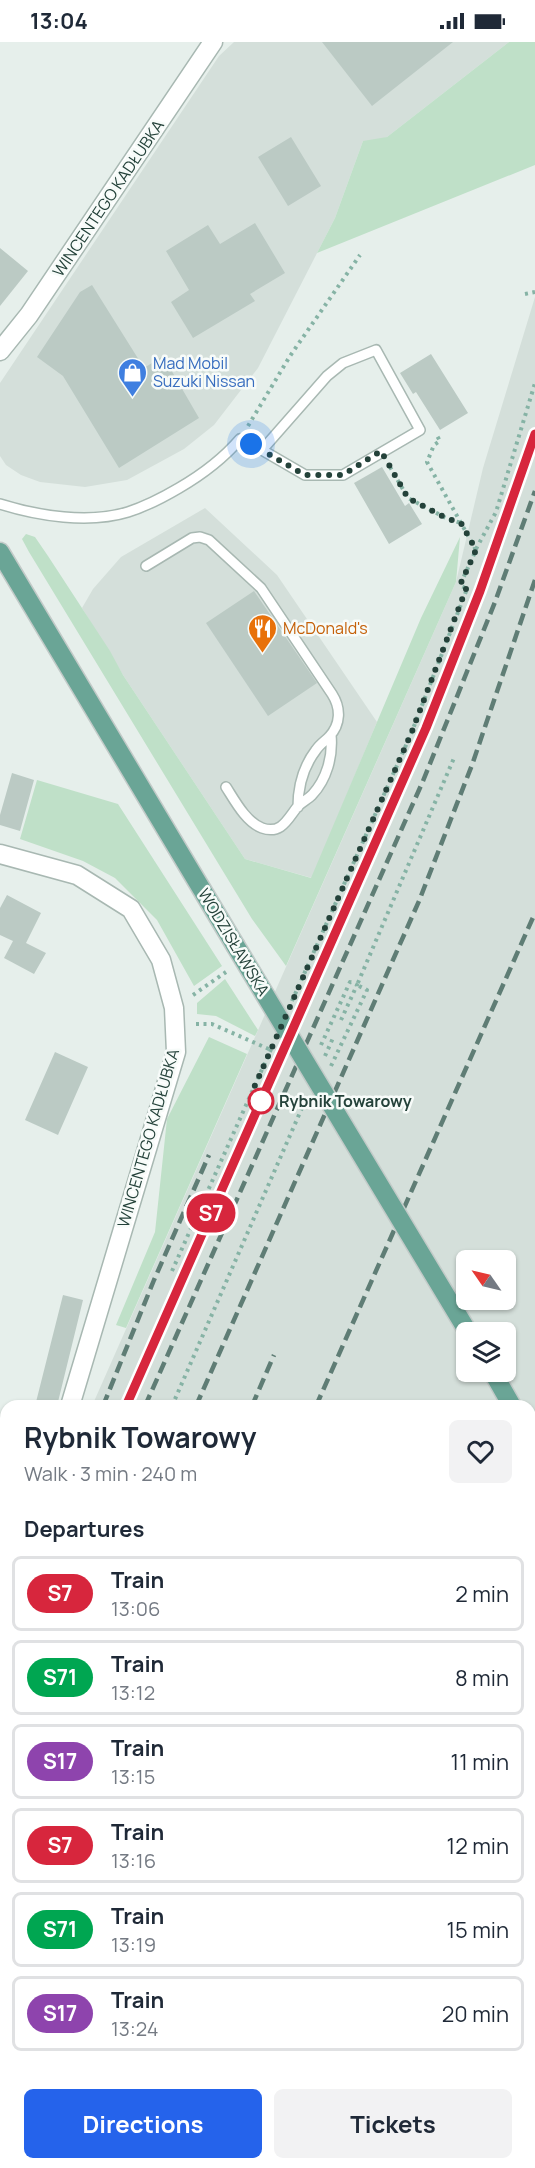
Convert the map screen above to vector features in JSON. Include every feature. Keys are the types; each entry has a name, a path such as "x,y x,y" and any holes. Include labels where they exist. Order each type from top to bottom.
{"main road":[{"name":"WODZISŁAWSKA","path":"0,552 462,1322"},
{"path":"498,1382 509,1400"}],"street":[{"name":"WINCENTEGO KADŁUBKA","path":"0,351 30,315 213,42"},
{"name":"WINCENTEGO KADŁUBKA","path":"0,854 77,875 131,909 161,960 174,1017 176,1052 72,1400"}],"lane":[{"path":"0,504 22,511 63,516 94,517 126,513 155,502 189,482 223,459 240,439 305,475 343,475 420,430 376,350 343,363 327,376 262,450"},
{"path":"146,566 192,538 200,537 209,540 261,588 338,703 339,717 331,735 315,751 300,781 298,807"},
{"path":"226,787 252,822 262,828 273,830 290,820 298,807 318,788 332,758 331,735"}],"path":[{"path":"240,439 290,357 360,255"},
{"path":"525,294 535,292"},
{"path":"290,1006 411,734 466,589 460,585 496,512 535,383"},
{"path":"434,431 440,441 434,445 427,462 476,550"},
{"path":"381,451 408,498 446,518 461,523"},
{"path":"174,1017 229,970"},
{"path":"320,1047 350,982 357,986 341,1020"},
{"path":"174,1017 212,1024 271,1050"},
{"path":"172,1271 275,1039"}],"shaded area":[{"path":"234,42 509,42 387,137 377,141 363,141 335,218 258,368 214,425 184,449 127,480 85,487 40,482 21,475 6,465 0,456 0,383 219,56"},
{"path":"535,297 535,1400 95,1400 456,582 483,468"},
{"path":"205,508 277,575 377,722 312,878 245,859 123,675 82,608 93,589 121,557"}],"green space":[{"path":"509,42 535,42 535,165 317,253 335,218 363,141 387,137"},
{"path":"26,534 35,537 48,556 123,675 245,859 311,878 421,618 460,537 456,582 286,966 252,919 29,552 22,539"},
{"path":"37,780 118,804 222,966 194,986 157,920 115,878 83,861 20,839"},
{"path":"225,979 258,1030 255,1036 216,1016 197,1014 197,1003"},
{"path":"209,1037 247,1054 126,1328 116,1325 155,1232 167,1119"}],"building":[{"path":"322,42 453,42 372,106"},
{"path":"291,137 321,186 288,206 258,157"},
{"name":"Mad Mobil Suzuki Nissan","path":"255,223 285,273 250,294 255,301 193,338 171,302 189,290 166,251 208,225 220,244"},
{"path":"0,248 28,271 0,306"},
{"name":"Mad Mobil Suzuki Nissan","path":"92,285 144,368 163,356 199,418 119,468 63,376 37,357 80,292"},
{"path":"431,354 468,413 440,430 416,392 413,394 400,373"},
{"path":"382,467 405,506 409,503 422,524 389,544 354,483"},
{"name":"McDonald's","path":"254,591 317,683 268,716 206,623"},
{"path":"12,773 34,780 20,831 0,825 0,815"},
{"path":"7,895 41,913 26,943 46,953 34,974 4,958 13,941 0,935 0,908"},
{"path":"55,1052 88,1067 58,1135 25,1120"},
{"path":"63,1295 83,1300 58,1400 37,1400"}],"railway":[{"path":"129,1400 426,728 481,587 535,434"},
{"path":"148,1400 423,781 495,602 535,491"},
{"path":"199,1400 419,901 472,765 535,580"},
{"path":"319,1400 535,913"},
{"path":"105,1400 154,1280 209,1155"},
{"path":"255,1400 274,1355"}],"train":[{"name":"S7","path":"129,1400 426,728 480,591 535,434"}],"place":[{"name":"Mad Mobil Suzuki Nissan","path":"132,398"},
{"name":"McDonald's","path":"262,654"},
{"name":"Rybnik Towarowy","path":"261,1101"}],"route":[{"path":"251,444 305,475 343,475 381,451 408,498 446,518 461,523 476,550 460,585 466,589 411,734 253,1090 261,1101"}]}
